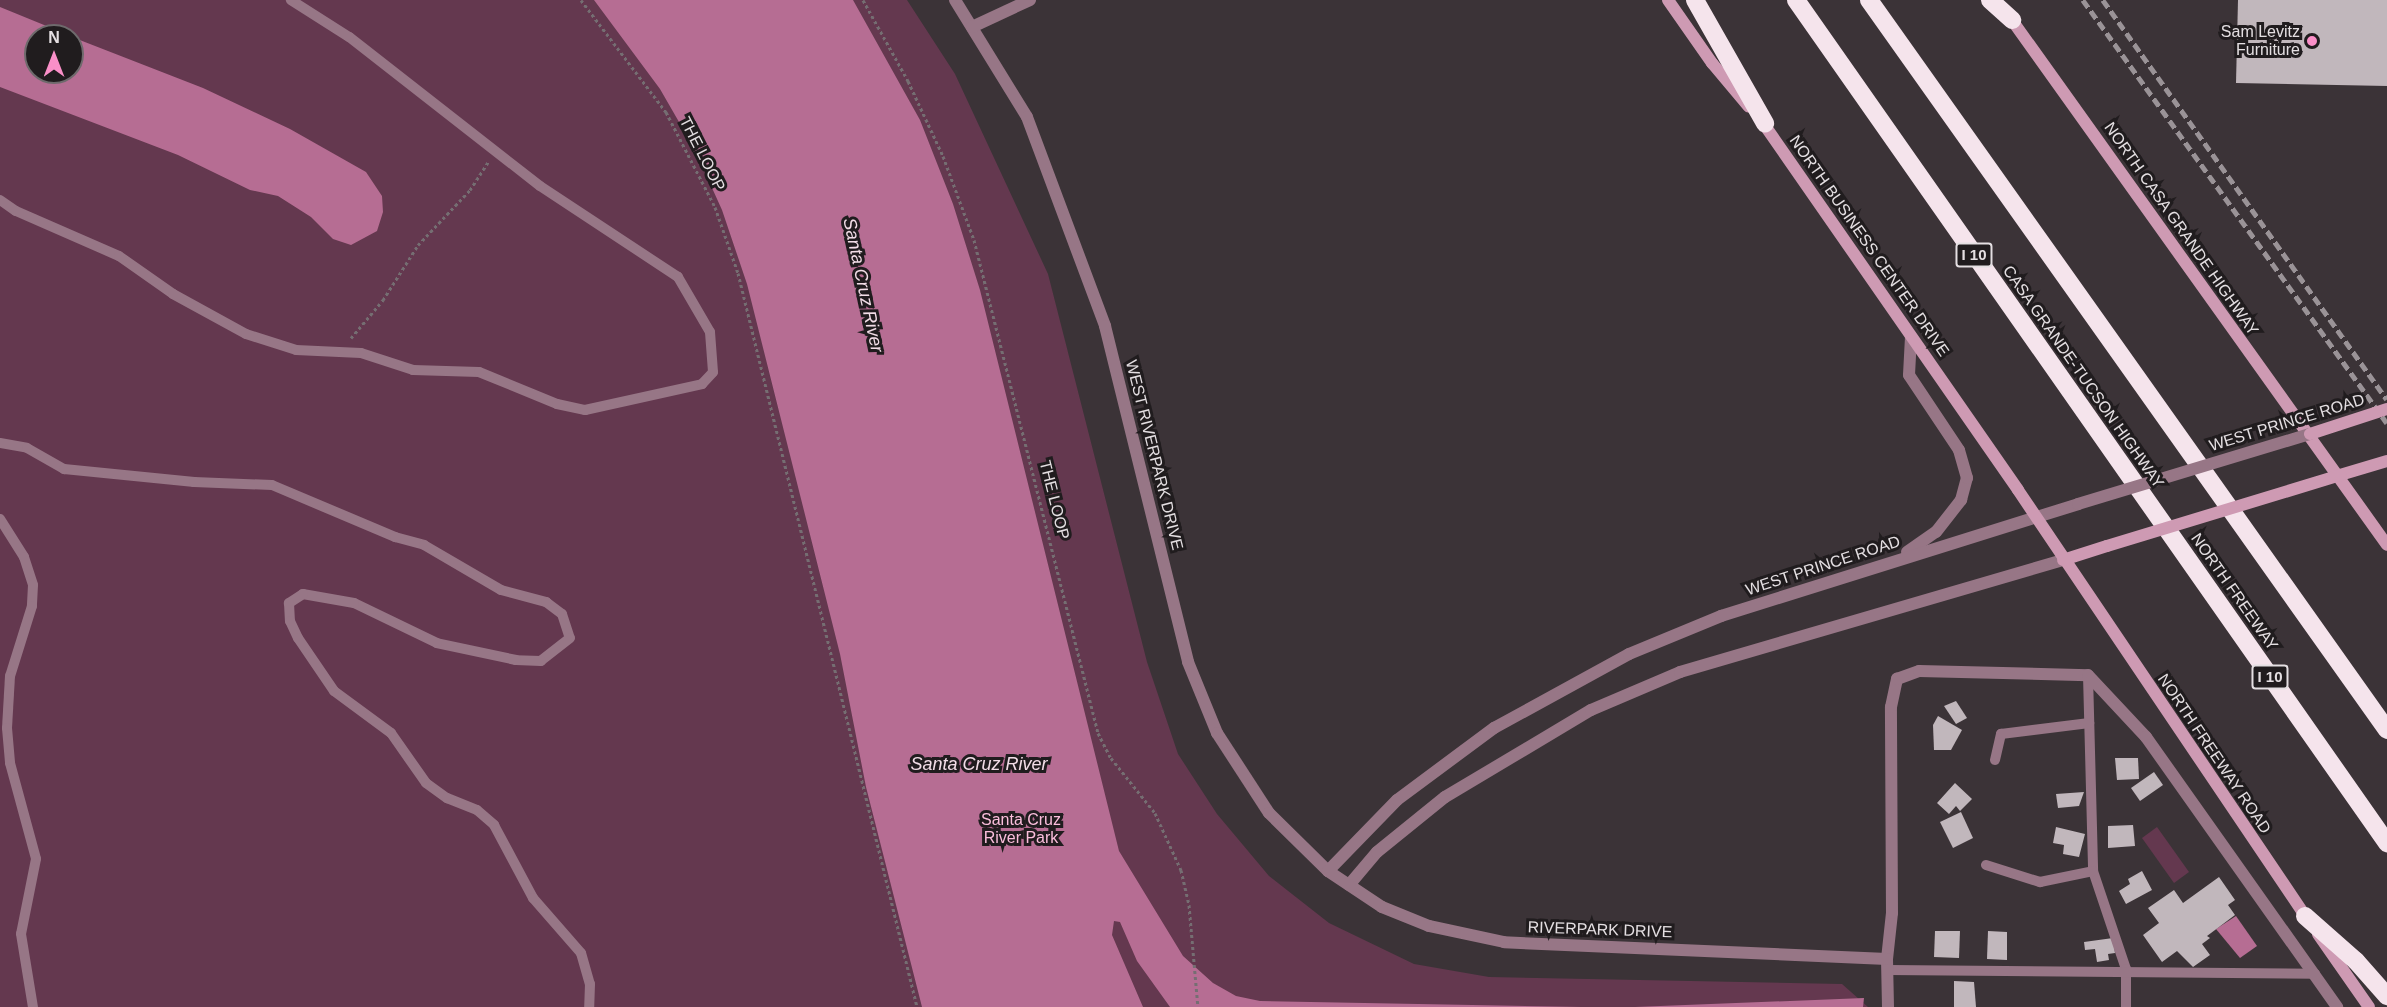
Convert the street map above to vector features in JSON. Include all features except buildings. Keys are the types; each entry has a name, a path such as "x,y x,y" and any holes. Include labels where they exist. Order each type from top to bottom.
{"highway":[{"path":"1695,0 1765,123"},
{"name":"CASA GRANDE-TUCSON HIGHWAY","path":"1796,0 2153,511"},
{"path":"1869,0 2387,730"},
{"path":"1990,0 2012,20"},
{"name":"NORTH FREEWAY","path":"2153,511 2387,843"},
{"path":"2305,916 2356,960 2387,996"}],"main road":[{"name":"NORTH BUSINESS CENTER DRIVE","path":"1668,0 1712,63 1765,123 2034,518"},
{"name":"NORTH CASA GRANDE HIGHWAY","path":"1998,0 2282,401 2340,475"},
{"name":"WEST PRINCE ROAD","path":"2310,434 2387,409"},
{"path":"2063,560 2387,461"},
{"path":"2340,475 2387,545"},
{"name":"NORTH FREEWAY ROAD","path":"2034,518 2369,1007"}],"street":[{"name":"WEST RIVERPARK DRIVE","path":"955,0 1027,117 1105,326 1188,662 1217,734 1269,813 1328,871"},
{"path":"972,27 1030,0"},
{"path":"1896,560 1936,532 1961,500 1967,478 1959,450 1909,375 1911,337"},
{"name":"WEST PRINCE ROAD","path":"1328,871 1397,800 1515,717 1629,654 1680,633 1896,560 2310,434"},
{"path":"1349,885 1377,852 1445,797 1591,710 1680,672 2063,560"},
{"path":"1888,1007 1887,964 1892,913 1891,707 1897,679 1919,671 2088,675 2146,737 2337,1007"},
{"name":"RIVERPARK DRIVE","path":"1328,871 1382,907 1429,926 1504,942 1887,964"}],"lane":[{"path":"0,200 16,211 119,256 173,294 246,334 296,350 340,351 413,370 479,372 557,404 585,410 702,384 713,372 710,332 678,277 540,186 349,37 291,0"},
{"path":"0,442 27,448 64,470 194,482 272,485 395,537 424,545 501,590 546,602 562,614 570,638 541,661 516,660 437,643 354,603 303,594 289,603 290,621 298,638 334,691 391,733 426,783 447,798 477,810 494,825 533,898 581,953 590,984 589,1007"},
{"path":"0,519 24,557 33,585 32,606 10,676 7,728 10,763 31,830 36,859 21,934 33,1007"},
{"path":"2088,675 2094,871 2126,974 2126,1007"},
{"path":"1995,760 2001,734 2089,723"},
{"path":"1986,865 2040,882 2094,871"},
{"path":"1887,964 2126,974 2315,974"}],"path":[{"name":"THE LOOP","path":"581,0 666,112 715,207 738,273 917,1007"},
{"name":"THE LOOP","path":"862,0 908,81 943,156 974,240 1098,733 1111,758 1155,813 1168,837 1181,870 1192,931 1198,1007"},
{"path":"340,351 383,300 418,244 470,190 495,151"}],"green space":[{"name":"Santa Cruz River Park","path":"0,0 907,0 955,74 1048,274 1147,662 1178,754 1217,814 1269,876 1329,923 1414,964 1489,977 1842,984 1868,1007 0,1007"},
{"path":"2157,827 2189,872 2174,883 2142,838"}],"water":[{"name":"Santa Cruz River","path":"594,0 853,0 920,120 953,204 980,290 1119,851 1183,956 1213,983 1236,996 1260,1001 1582,1007 1170,1007 1137,961 1120,922 1114,921 1112,935 1143,1007 922,1007 866,787 840,654 747,284 722,210 694,148 660,89"},
{"path":"0,7 42,24 24,24 24,84 84,84 84,42 203,88 290,129 366,172 382,196 383,212 377,231 351,245 333,239 311,217 278,196 250,190 178,155 0,87"},
{"path":"2236,916 2257,946 2240,958 2216,929"},
{"path":"1864,998 1863,1007 1635,1007"}],"railway":[{"path":"2083,0 2387,423"},
{"path":"2103,0 2387,399"}],"place":[{"name":"Sam Levitz Furniture","path":"2312,41"}]}
